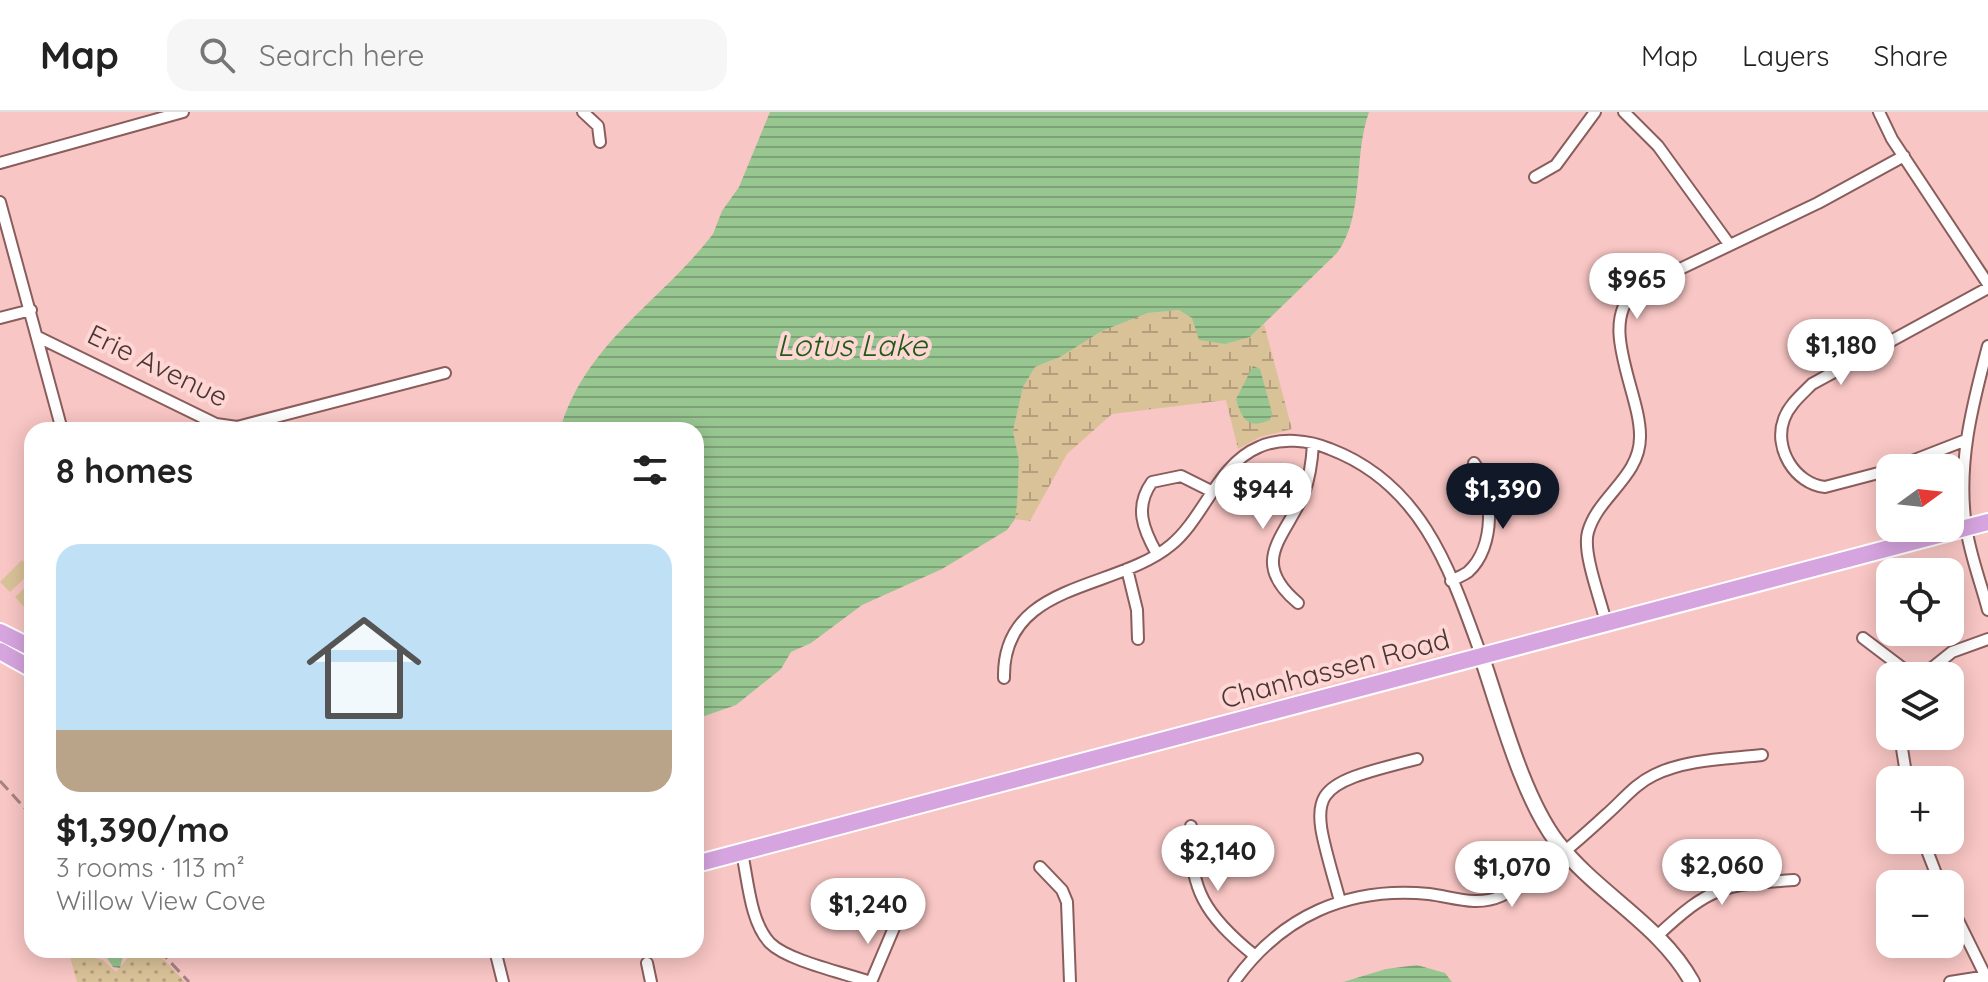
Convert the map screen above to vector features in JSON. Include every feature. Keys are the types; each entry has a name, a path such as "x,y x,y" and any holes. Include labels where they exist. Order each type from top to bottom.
{"main road":[{"name":"Chanhassen Road","path":"704,862 1988,522"},
{"path":"0,632 24,642"},
{"path":"0,651 24,664"}],"street":[{"path":"0,163 183,112"},
{"path":"583,112 598,126 600,142"},
{"path":"1535,177 1556,165 1595,112"},
{"path":"1624,112 1658,146 1729,244"},
{"path":"1876,474 1839,485 1815,486 1800,476 1782,445 1782,423 1790,406 1812,384 1988,286 1879,112"},
{"path":"1606,623 1590,557 1588,531 1631,469 1638,455 1641,435 1620,326 1625,299 1636,290 1904,156"},
{"path":"0,202 60,422"},
{"path":"0,318 31,310"},
{"name":"Erie Avenue","path":"38,337 78,353 212,422"},
{"path":"1988,346 1966,440 1966,528 1988,610"},
{"name":"Erie Avenue","path":"256,422 445,373"},
{"path":"1004,678 1003,658 1009,640 1040,606 1080,585 1127,569 1173,544 1242,458 1260,446 1295,440 1357,459 1409,501 1451,581 1529,790 1564,850 1584,874 1657,936 1692,982"},
{"path":"1930,454 1966,440"},
{"path":"1298,603 1275,577 1272,558 1274,546 1293,515 1310,475 1313,444"},
{"path":"1451,581 1469,571 1482,550 1490,513 1482,475 1474,463"},
{"path":"1157,554 1145,533 1141,504 1152,482 1181,476 1213,492"},
{"path":"1127,569 1137,610 1138,639"},
{"path":"1863,638 1895,662"},
{"path":"1940,662 1952,652 1988,639"},
{"path":"1234,982 1254,955 1280,931 1340,901 1408,892 1460,900 1488,900 1513,888 1564,850 1638,784 1655,774 1692,764 1762,755"},
{"path":"1340,901 1318,821 1324,797 1341,780 1417,759"},
{"path":"1191,826 1191,865 1205,905 1217,922 1254,955"},
{"path":"742,853 756,915 768,941 793,956 870,982 896,923"},
{"path":"1040,867 1062,890 1067,902 1070,982"},
{"path":"1657,936 1683,909 1715,891 1733,885 1794,880"},
{"path":"1950,982 1987,978 1964,932"},
{"path":"497,958 503,982"},
{"path":"647,963 651,982"}],"green space":[{"path":"1179,310 1250,337 1264,324 1292,429 1260,437 1238,449 1226,400 1112,414 1067,454 1030,521 1015,519 1019,460 1013,431 1023,387 1035,367 1060,357 1102,331 1148,313"},
{"path":"22,560 24,562 24,579 10,592 0,582"},
{"path":"24,589 24,607 15,597"},
{"path":"70,958 103,960 116,972 127,958 162,958 185,982 77,982"}],"water":[{"name":"Lotus Lake","path":"770,112 1369,112 1361,147 1352,221 1346,238 1337,253 1250,337 1225,344 1199,340 1192,318 1179,310 1148,313 1102,331 1060,357 1035,367 1023,387 1013,431 1019,460 1017,504 1015,519 1007,530 942,569 862,605 811,643 791,652 781,669 736,705 704,716 704,422 563,422 587,372 626,325 713,234 722,211 739,187"},
{"path":"1253,366 1260,369 1272,413 1270,420 1257,424 1244,418 1236,399"},
{"path":"107,958 122,958 120,968 113,967"},
{"path":"1417,965 1445,973 1452,982 1343,982 1386,969"}],"railway":[{"path":"0,781 24,807"},
{"path":"166,958 189,982"}]}
